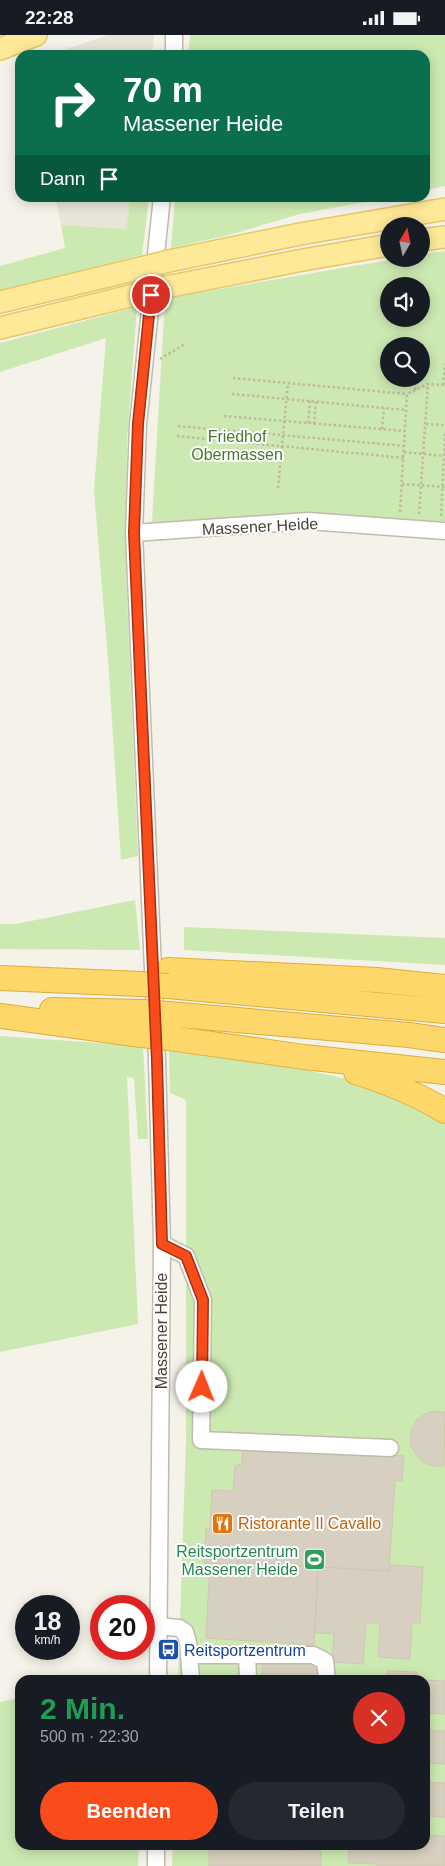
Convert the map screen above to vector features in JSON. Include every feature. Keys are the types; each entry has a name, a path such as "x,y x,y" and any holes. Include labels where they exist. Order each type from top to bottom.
{"highway":[{"path":"0,978 141,977 445,980"},
{"path":"168,978 445,1011"},
{"path":"377,980 445,987"},
{"path":"0,1009 142,1024 169,1038 304,1057 445,1072"},
{"path":"0,1016 142,1024 168,1014 445,1039"},
{"path":"304,1057 380,1079 424,1098 445,1111"}],"main road":[{"path":"0,49 36,35"},
{"path":"0,302 169,261 300,234 445,209"},
{"path":"430,239 445,237"},
{"path":"0,328 166,287 380,247"}],"street":[{"path":"174,35 174,50"},
{"name":"Massener Heide","path":"158,1675 162,1244 156,1042 134,533 138,424 161,202"},
{"name":"Massener Heide","path":"134,533 308,521 399,528 443,526"},
{"path":"162,1244 186,1256 203,1300 201,1440 390,1448"},
{"path":"158,1626 179,1628 185,1632 191,1675"},
{"path":"189,1655 313,1655 325,1661 326,1675"},
{"path":"247,1655 248,1675"},
{"path":"156,1850 156,1866"}],"path":[{"path":"158,360 184,344"},
{"path":"430,383 444,385 445,364"},
{"path":"233,378 407,394 421,387"},
{"path":"278,488 288,383"},
{"path":"419,519 428,387"},
{"path":"232,394 406,410"},
{"path":"399,528 407,394"},
{"path":"308,423 310,401"},
{"path":"314,424 316,402"},
{"path":"382,429 384,408"},
{"path":"309,413 316,414"},
{"path":"224,416 405,431"},
{"path":"426,424 445,425"},
{"path":"178,426 405,446"},
{"path":"443,526 445,433"},
{"path":"177,436 404,458"},
{"path":"404,452 444,456"},
{"path":"402,483 444,487"}],"shaded area":[{"path":"108,35 154,35 152,50 63,50"},
{"path":"57,202 130,202 127,229 61,225"}],"green space":[{"path":"190,35 445,35 445,186 430,189 430,50 188,50"},
{"path":"130,202 149,202 142,255 0,291 0,266 65,248 61,225 126,229"},
{"path":"175,202 364,202 300,214 229,235 171,248"},
{"name":"Friedhof Obermassen","path":"445,251 445,526 392,522 152,522 165,300 190,294 380,262 380,267 430,267 430,253"},
{"path":"137,307 127,441 126,575 138,856 121,860 108,659 94,490 106,338 0,372 0,343"},
{"path":"135,900 140,950 0,949 0,924 16,924"},
{"path":"184,927 445,938 445,965 184,950"},
{"path":"0,1036 143,1046 148,1139 138,1139 134,1078 127,1077 138,1324 0,1352"},
{"name":"Reitsportzentrum Massener Heide","path":"169,1049 268,1062 357,1081 445,1124 445,1866 172,1866 173,1850 430,1850 430,1675 178,1675 186,1440 186,1100 170,1093"},
{"path":"15,1699 15,1850 139,1850 138,1866 0,1866 0,1702"}],"building":[{"path":"432,1411 445,1412 444,1466 425,1463 412,1448 410,1438 412,1429 417,1420"},
{"path":"243,1446 404,1456 402,1481 395,1481 389,1571 237,1562 237,1565 204,1563 206,1529 210,1529 212,1490 233,1491 235,1466 242,1464"},
{"path":"237,1562 318,1567 314,1645 206,1638 210,1564 237,1565"},
{"path":"390,1565 423,1567 420,1623 412,1622 410,1659 378,1657 380,1623 366,1623 363,1664 332,1662 334,1634 315,1633 318,1567 389,1571"},
{"path":"262,1662 317,1662 318,1675 262,1675"},
{"path":"387,1671 417,1672 417,1675 387,1675"},
{"path":"430,1680 445,1681 445,1714 430,1713"},
{"path":"430,1730 445,1731 445,1764 430,1763"},
{"path":"430,1782 445,1783 445,1817 430,1816"},
{"path":"430,1835 445,1836 445,1866 377,1866 377,1864 348,1863 349,1850 430,1850"},
{"path":"209,1850 321,1851 321,1866 209,1866"}],"place":[{"name":"Ristorante Il Cavallo","path":"222,1523"},
{"name":"Reitsportzentrum Massener Heide","path":"314,1560"},
{"name":"Reitsportzentrum","path":"168,1650"}],"route":[{"path":"151,295 138,424 134,533 136,618 157,1061 162,1244 186,1256 203,1300 202,1387"}]}
